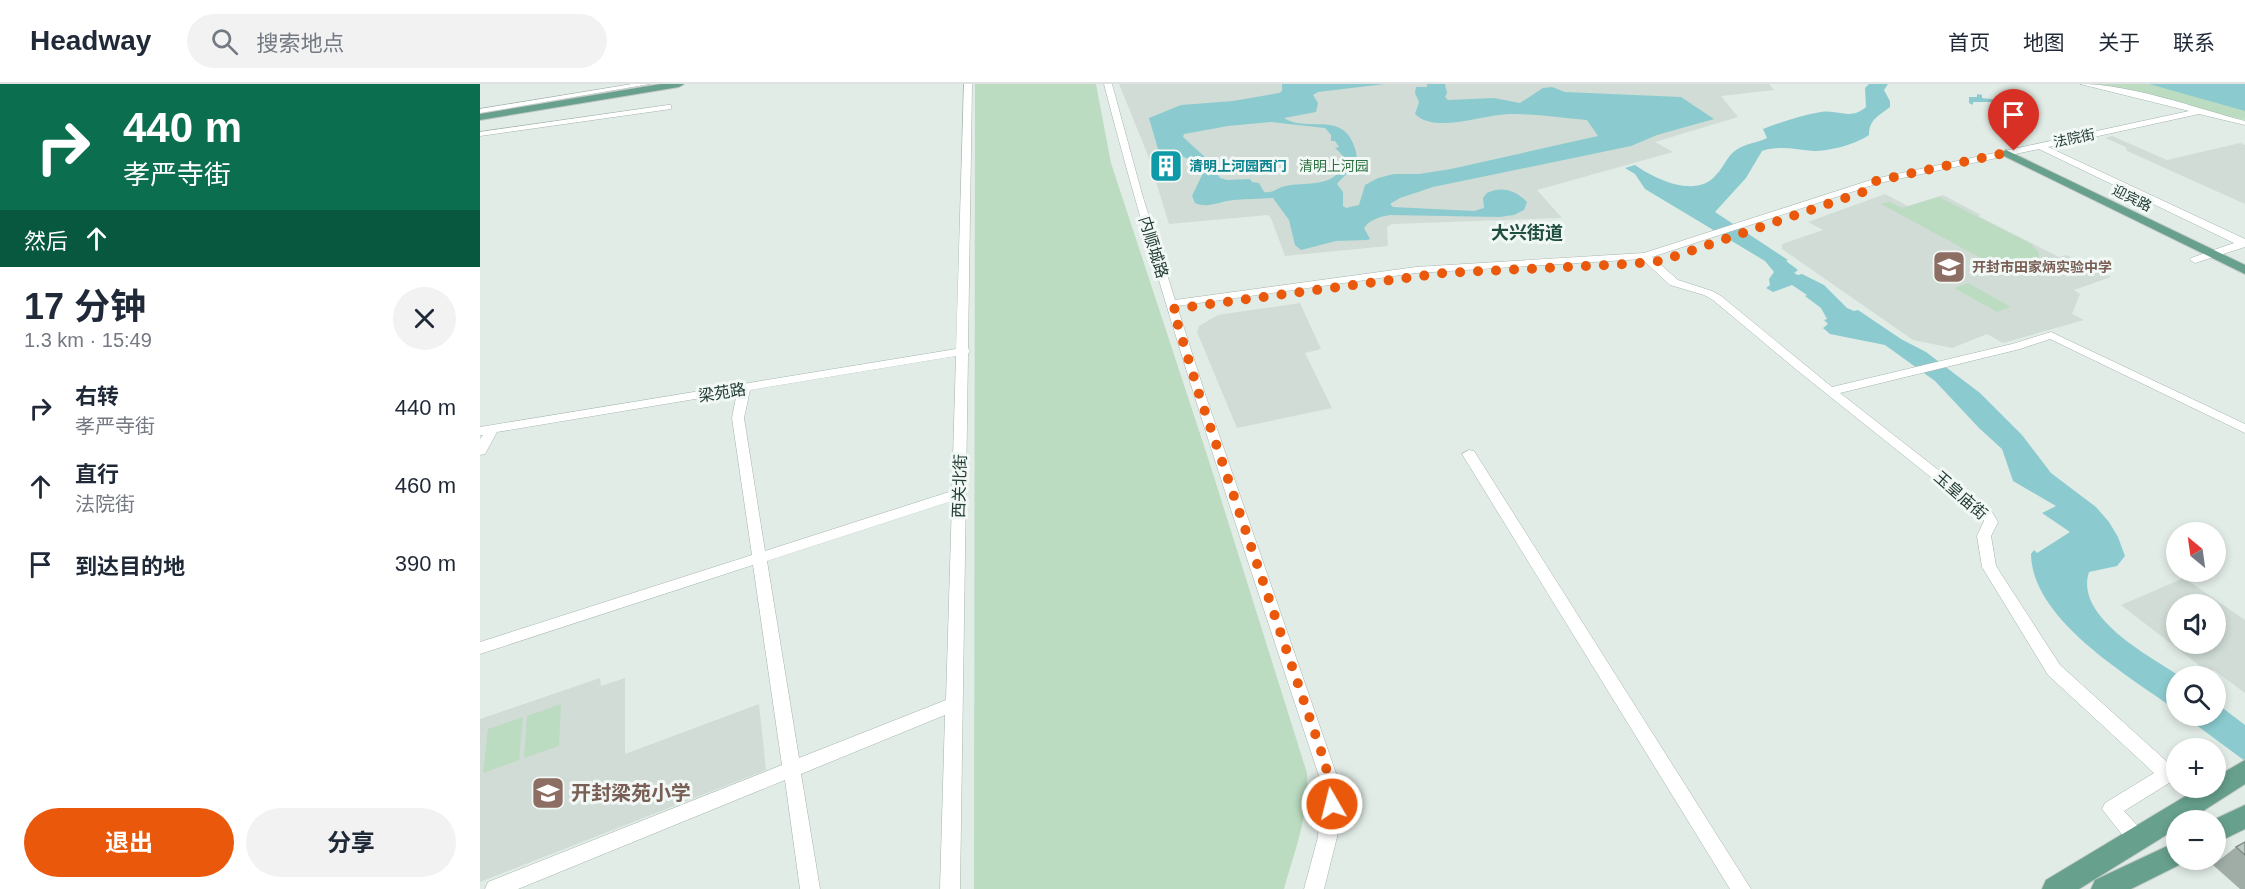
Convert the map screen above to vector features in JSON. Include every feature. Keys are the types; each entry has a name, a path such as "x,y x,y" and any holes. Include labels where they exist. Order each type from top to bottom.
{"main road":[{"path":"480,114 659,84"},
{"path":"480,114 679,84"},
{"name":"迎宾路","path":"2010,152 2215,252 2245,264"},
{"name":"迎宾路","path":"2215,252 2245,270"},
{"path":"2055,889 2138,840 2245,771"},
{"path":"2226,826 2245,816"},
{"path":"2121,886 2166,860"}],"street":[{"path":"480,114 646,84"},
{"name":"西关北街","path":"950,889 958,494 964,351 968,84"},
{"name":"内顺城路","path":"1108,84 1137,194 1172,307 1330,782 1332,819 1314,889"},
{"path":"2084,84 2245,123"},
{"path":"480,134 668,108"},
{"name":"法院街","path":"1709,241 1753,222 1876,181 2200,111"},
{"path":"2040,146 2200,220 2244,243"},
{"name":"法院街","path":"1709,241 1763,227 1863,192 1876,181"},
{"path":"1172,307 1444,273 1671,259 1709,241"},
{"path":"2195,260 2244,243"},
{"name":"玉皇庙街","path":"1648,259 1662,274 1677,284 1712,294 1987,515 1991,522 1984,536 1989,567 2054,670 2168,774 2112,809 2138,840"},
{"path":"1831,391 2016,347 2051,335 2245,429"},
{"name":"梁苑路","path":"486,430 964,351"},
{"path":"744,388 738,418 810,889"},
{"path":"480,452 486,430"},
{"path":"1469,454 1741,889"},
{"path":"480,648 958,494"},
{"path":"495,889 954,704"}],"shaded area":[{"name":"清明上河园","path":"1119,84 1769,84 1774,90 1721,96 1738,117 1655,142 1673,152 1537,190 1562,218 1392,224 1387,227 1388,246 1285,256 1268,215 1169,224 1147,153"},
{"path":"2112,136 2167,160 2240,143 2245,145 2245,204 2127,151 2126,147 2105,138"},
{"name":"开封市田家炳实验中学","path":"1885,194 1908,206 1943,195 1981,215 1978,216 2059,257 2066,255 2111,277 2074,290 2080,294 2072,314 2084,320 2003,343 1987,334 1952,348 1913,340 1782,249 1782,244 1823,230 1808,222"},
{"path":"1300,303 1321,349 1305,353 1332,408 1237,428 1197,332 1199,326 1218,315"},
{"path":"2175,582 2190,582 2207,594 2166,594 2166,640 2121,605"},
{"path":"2226,607 2245,620 2245,693 2226,679 2226,666 2200,666 2184,654 2226,654"},
{"name":"开封梁苑小学","path":"600,678 601,686 625,678 625,754 759,704 766,770 480,882 480,719"}],"green space":[{"path":"975,84 1096,84 1111,163 1209,461 1307,773 1304,818 1284,889 974,889"},
{"path":"2096,84 2245,84 2245,120"},
{"path":"1939,197 2031,244 2039,253 2039,258 2031,264 2003,270 1881,204 1890,202 1902,208"},
{"path":"1968,283 2010,307 1997,312 1954,288"},
{"path":"561,704 559,746 524,758 527,716"},
{"path":"523,717 519,760 483,773 488,729"}],"water":[{"path":"1282,84 1385,84 1318,92 1313,95 1318,103 1316,112 1284,118 1301,124 1330,125 1339,128 1352,141 1357,156 1356,162 1337,184 1343,192 1343,206 1346,208 1359,205 1365,185 1378,178 1394,174 1419,174 1451,169 1598,136 1587,120 1540,115 1501,115 1448,123 1424,120 1415,114 1419,102 1415,93 1416,87 1427,87 1427,84 1445,84 1447,93 1445,97 1448,100 1494,98 1520,103 1543,88 1552,87 1565,92 1681,97 1714,119 1657,135 1631,146 1433,187 1400,198 1390,204 1393,207 1474,211 1484,208 1483,198 1487,193 1503,190 1513,192 1527,202 1524,210 1514,215 1499,217 1390,215 1375,219 1366,225 1364,228 1370,239 1336,241 1301,250 1295,245 1289,220 1273,198 1234,200 1209,205 1195,203 1192,196 1203,173 1192,166 1190,160 1158,149 1149,118 1181,105 1233,101 1282,91","holes":["1271,122 1325,128 1331,135 1331,141 1335,141 1339,147 1335,148 1344,159 1340,171 1329,180 1286,186 1267,192 1264,192 1259,183 1252,182 1250,179 1220,178 1206,158 1183,137 1184,134 1228,126"]},
{"path":"1869,84 1888,84 1884,90 1890,101 1890,107 1873,121 1869,135 1850,144 1828,150 1782,148 1762,151 1746,178 1715,212 1788,260 1786,261 1798,270 1794,273 1802,274 1824,285 1847,308 1858,310 1901,339 1926,352 1980,393 2022,435 2051,473 2096,507 2118,537 2125,556 2117,566 2089,572 2087,589 2093,605 2118,634 2166,667 2166,703 2086,644 2047,601 2036,578 2031,554 2034,550 2037,553 2070,532 2042,513 2056,506 2013,481 2002,449 1935,381 1885,345 1830,334 1823,328 1828,324 1824,320 1827,319 1821,308 1805,296 1807,295 1792,285 1773,292 1766,288 1770,285 1769,279 1774,272 1765,261 1645,189 1635,174 1625,168 1635,165 1664,181 1698,186 1708,182 1716,175 1736,150 1767,138 1763,129 1814,113 1827,111 1849,114 1860,111 1866,107 1865,88"},
{"path":"2149,84 2245,84 2245,111"},
{"path":"1977,94 1982,95 1982,98 1999,100 2014,96 2036,103 2032,105 2015,103 2018,107 2013,108 1995,102 1973,102 1973,105 1969,103 1969,97 1977,97"},
{"path":"2226,711 2245,725 2245,761 2226,747 2226,738 2214,738 2198,726 2226,726"}],"building":[{"path":"1168,151 1171,162 1162,163 1159,153"},
{"path":"2245,842 2245,855 2236,847"}],"place":[{"name":"清明上河园西门","path":"1166,166"},
{"name":"开封市田家炳实验中学","path":"1949,267"},
{"name":"开封梁苑小学","path":"548,793"}],"district":[{"name":"大兴街道","path":"1527,233"}],"route":[{"path":"1332,804 1330,782 1323,757 1200,397 1173,309 1444,273 1661,261 1863,192 1871,188 1876,181 2014,151"}]}
